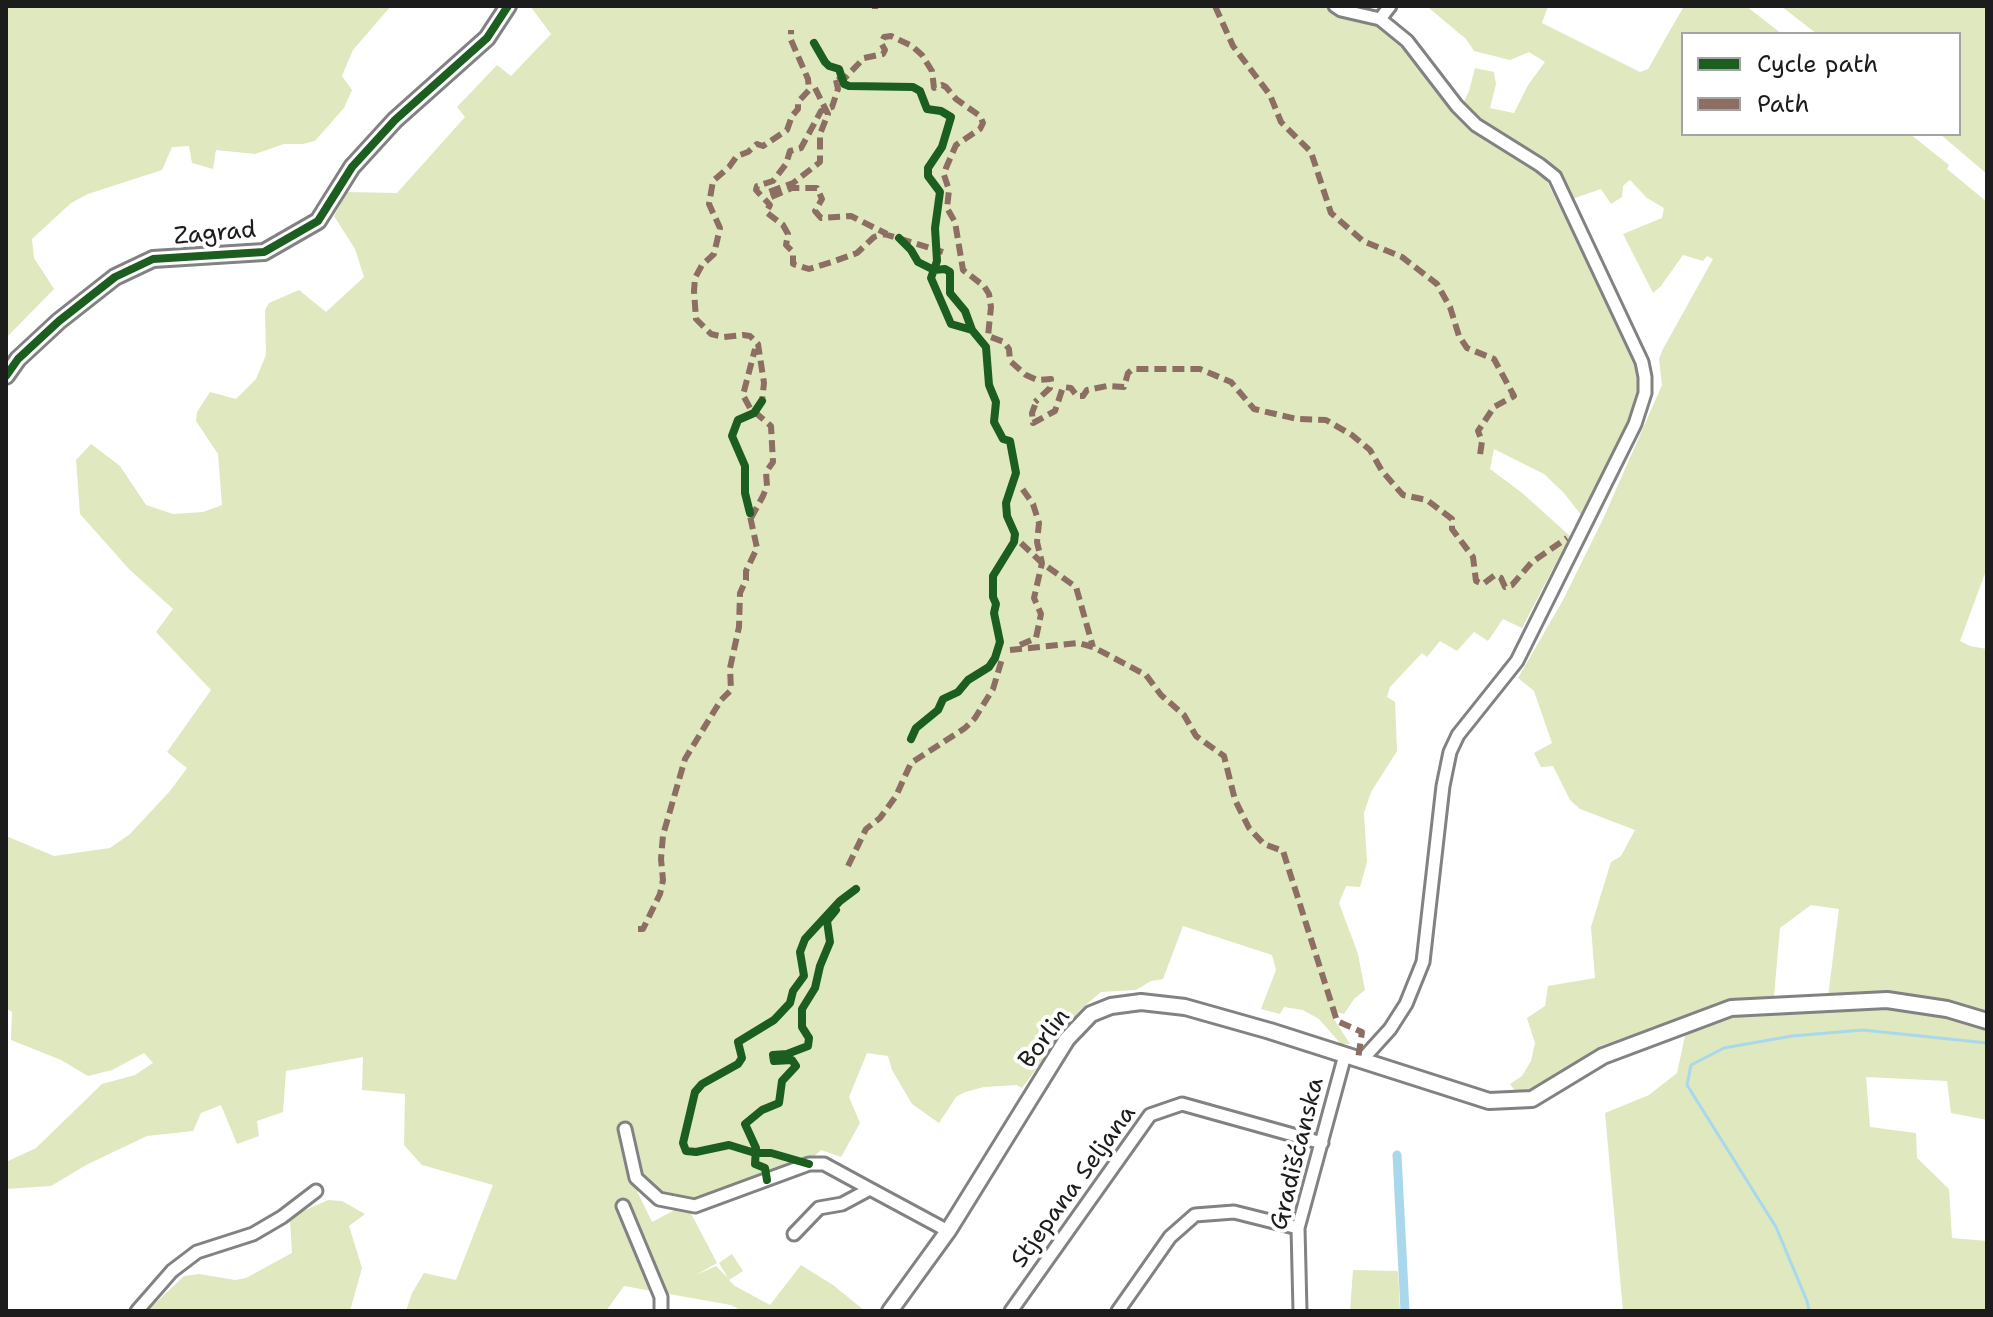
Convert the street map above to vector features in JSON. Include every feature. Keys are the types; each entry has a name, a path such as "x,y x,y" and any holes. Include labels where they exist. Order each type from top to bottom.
{"main road":[{"name":"Zagrad","path":"6,376 18,359 59,321 115,277 153,259 264,252 318,221 352,167 395,120 487,38 508,6"},
{"name":"Borlin","path":"890,1311 948,1231 1060,1049 1081,1023 1099,1010 1127,1003 1166,1003 1270,1031 1489,1101 1532,1099 1603,1056 1731,1008 1887,1000 1947,1009 1987,1021"}],"street":[{"path":"1335,6 1380,19 1407,41 1457,106 1476,125 1555,177 1642,362 1645,377 1645,393 1635,424 1517,661 1458,735 1450,752 1443,786 1423,962 1406,1004 1390,1029 1361,1061"},
{"path":"1380,19 1390,6"},
{"name":"Gradišćanska","path":"1300,1311 1298,1228 1345,1055"},
{"name":"Stjepana Seljana","path":"1011,1311 1150,1115 1182,1104 1322,1143"},
{"path":"625,1129 636,1178 659,1199 695,1206 809,1164 824,1164 948,1231"},
{"path":"794,1234 819,1208 842,1204 870,1189"},
{"path":"137,1311 172,1271 197,1252 253,1234 316,1191"},
{"path":"623,1206 661,1297 661,1311"},
{"path":"1118,1311 1170,1237 1195,1215 1234,1212 1298,1228"}],"green space":[{"path":"6,6 391,6 353,50 342,76 352,90 344,108 315,141 284,144 255,154 216,150 213,169 192,163 189,146 172,147 162,170 88,194 71,203 32,239 34,258 54,289 6,338"},
{"path":"530,6 1356,6 1404,44 1458,114 1475,68 1494,72 1496,84 1490,108 1514,113 1528,85 1545,62 1529,52 1510,60 1474,51 1466,39 1429,8 1431,6 1548,6 1542,23 1640,72 1648,69 1684,6 1746,6 1779,32 1681,32 1681,136 1913,136 1949,165 1947,169 1987,202 1987,568 1960,641 1987,649 1987,1120 1951,1113 1947,1081 1866,1077 1870,1127 1916,1133 1917,1158 1949,1189 1952,1238 1987,1241 1987,1311 1623,1311 1605,1113 1649,1095 1677,1073 1686,1031 1756,1010 1827,1005 1839,909 1811,905 1780,928 1774,996 1689,1015 1600,1046 1540,1087 1519,1096 1510,1084 1522,1076 1531,1061 1535,1043 1527,1018 1545,1006 1548,986 1595,978 1591,927 1611,862 1621,856 1635,830 1580,809 1570,800 1553,766 1541,767 1534,753 1552,743 1534,691 1518,678 1563,600 1603,519 1662,385 1659,359 1663,349 1713,259 1707,256 1703,261 1683,255 1653,293 1623,234 1662,218 1664,208 1647,198 1630,180 1623,186 1622,197 1611,204 1601,189 1572,199 1565,186 1540,168 1607,300 1636,365 1638,397 1629,422 1582,516 1544,474 1494,449 1490,469 1570,536 1522,628 1503,619 1488,641 1474,632 1457,651 1440,641 1427,657 1422,653 1390,687 1387,697 1395,702 1397,751 1371,792 1364,813 1367,862 1360,887 1346,886 1339,903 1358,954 1365,990 1344,1014 1333,1011 1332,1016 1350,1044 1341,1044 1319,1019 1303,1010 1284,1007 1280,1014 1261,1009 1276,970 1272,955 1183,926 1163,979 1151,981 1136,990 1101,992 1080,1010 1022,1088 1017,1085 984,1087 965,1092 956,1097 939,1123 912,1104 892,1070 888,1056 867,1053 849,1097 860,1123 841,1157 821,1150 809,1161 694,1202 661,1198 645,1187 637,1191 652,1222 686,1204 717,1263 696,1275 716,1266 728,1278 719,1263 732,1254 743,1271 729,1280 770,1305 801,1265 833,1285 865,1311 742,1311 731,1305 624,1286 606,1311 406,1311 424,1273 456,1280 493,1185 422,1165 404,1145 405,1094 362,1090 363,1057 286,1071 283,1112 257,1121 259,1136 237,1144 221,1105 201,1113 193,1131 147,1136 88,1164 51,1186 6,1189 6,1162 36,1148 102,1084 135,1075 153,1063 144,1053 112,1070 88,1076 61,1060 11,1040 12,1012 6,1008 6,836 54,856 110,848 130,834 187,768 167,752 211,690 156,632 173,609 129,569 80,514 76,460 91,444 120,466 146,505 173,514 203,512 222,505 218,454 196,421 197,412 210,392 236,399 256,379 266,355 265,310 269,303 299,290 326,312 364,277 355,249 334,216 347,192 397,193 465,117 457,107 497,65 511,76 551,34"},
{"path":"1781,6 1987,6 1987,174 1942,136 1961,136 1961,32 1814,32"},
{"path":"328,1200 342,1201 365,1214 349,1226 362,1268 350,1311 147,1311 184,1276 199,1274 235,1280 246,1278 292,1253 290,1220"},
{"path":"1353,1270 1398,1271 1400,1311 1350,1311"}],"waterway":[{"path":"1809,1311 1776,1227 1687,1085 1691,1065 1724,1048 1792,1036 1863,1030 1987,1043"},
{"path":"1397,1155 1405,1311"}],"marked path":[{"path":"872,6 878,6"},
{"path":"1215,6 1233,46 1270,95 1281,122 1311,152 1331,213 1363,241 1402,257 1437,284 1467,348 1494,359 1514,396 1494,407 1478,431 1482,441 1480,455"},
{"path":"758,407 762,401 764,383 758,344 750,336 711,334 696,319 695,278 702,265 714,254 720,228 709,204 713,181 737,156 757,144 763,146 787,130 798,109 798,102 809,90 808,79 791,40 791,30"},
{"path":"837,80 845,78 864,58 883,54 885,50 881,43 884,37 891,36 912,46 922,55 932,71 934,88 946,87 956,99 980,116 983,123 980,129 956,145 946,168 944,175 949,190 947,208 955,222 963,270 984,286 989,294 988,336 1004,342 1009,349 1010,361 1026,375 1037,380 1051,379 1050,388 1035,402"},
{"path":"836,80 838,89 832,107 821,111 801,148 790,151 786,164 773,181 757,186 756,190 770,205 766,212 783,225 788,234 786,245 793,252 793,264 809,269 832,262 857,253 874,237 884,234 943,252"},
{"path":"815,88 828,114 820,134 820,162 793,183 769,192 771,197 792,188 817,188 822,199 815,211 821,218 851,216 887,234"},
{"path":"751,518 767,486 766,472 773,462 771,426 750,408 743,395 755,349"},
{"path":"1035,405 1033,423 1055,411 1063,387 1071,388 1077,396 1083,396 1087,390 1124,387 1128,373 1133,369 1200,369 1231,382 1254,409 1297,419 1326,420 1352,435 1370,450 1382,471 1403,495 1427,500 1452,519 1452,529 1473,557 1476,581 1483,584 1495,575 1501,578 1505,587 1512,585 1532,562 1567,538"},
{"path":"1020,645 1036,638 1041,614 1034,598 1042,563 1037,542 1039,523 1033,504 1021,487"},
{"path":"638,929 643,929 660,894 663,835 685,759 721,700 731,690 730,668 739,627 740,593 757,548 748,507"},
{"path":"1021,543 1042,563 1076,587 1093,647"},
{"path":"1010,650 1078,643 1093,647 1146,675 1161,695 1184,715 1196,736 1224,756 1235,800 1249,828 1264,844 1283,851 1337,1021 1362,1032 1358,1059"},
{"path":"848,866 866,829 880,818 896,796 911,763 965,728 975,718 993,689 1002,659"}],"cycle path":[{"path":"6,376 18,359 59,321 115,277 153,259 264,252 318,221 352,167 395,120 487,38 508,6"},
{"path":"814,43 825,62 839,69 844,84 913,87 920,91 927,109 941,111 951,117 942,147 928,168 928,176 940,192 935,228 937,261 931,278 951,324 972,330"},
{"path":"899,238 918,262 934,270 950,272 950,293 965,311 972,330 986,347 989,385 996,402 994,422 1003,439 1010,441 1016,473 1006,503 1007,516 1015,534 1014,542 993,576 994,613 1000,642 995,658 989,667 968,680 958,692 943,699 938,710 916,728 911,739"},
{"path":"750,513 745,493 745,466 732,436 738,420 754,413 762,401"},
{"path":"809,1164 729,1145 686,1151 683,1143 695,1092 702,1084 738,1064 742,1058 738,1042 774,1020 790,1003 793,991 804,976 800,952 805,939 840,901 856,889"},
{"path":"767,1180 765,1168 755,1164 756,1148 745,1124 762,1110 779,1103 782,1081 796,1066 792,1060 774,1061 773,1055 787,1054 808,1046 809,1038 802,1027 802,1009 815,988 830,942 827,921 836,910"}]}
